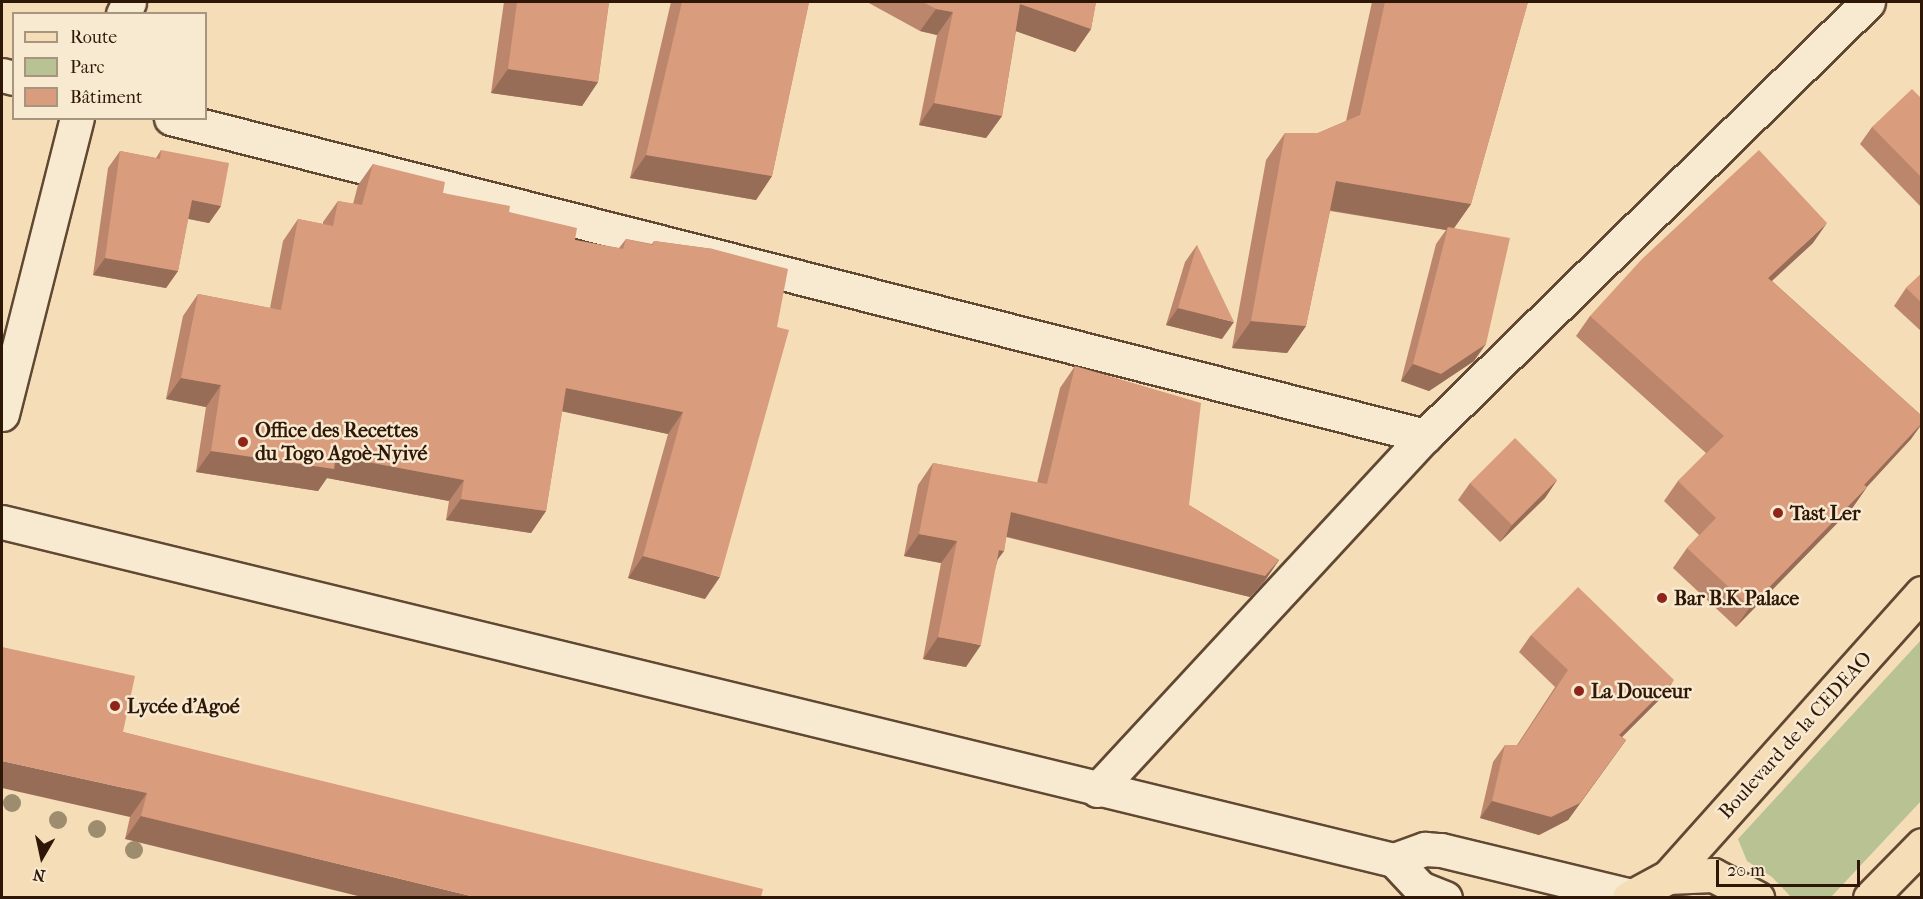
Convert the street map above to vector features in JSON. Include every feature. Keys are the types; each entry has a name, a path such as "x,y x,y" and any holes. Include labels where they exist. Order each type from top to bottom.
{"main road":[{"name":"Boulevard de la CEDEAO","path":"1668,877 1922,593"},
{"path":"1870,897 1922,844"},
{"path":"1630,897 1668,877 1713,875 1757,897"}],"street":[{"path":"1097,790 1425,436 1853,5"},
{"path":"2,414 76,120"},
{"path":"179,120 1425,436"},
{"path":"2,522 564,655 1097,790 1394,860 1425,849 1441,850 1630,897"},
{"path":"1394,860 1420,888 1445,897"}],"green space":[{"path":"1921,640 1921,801 1831,897 1791,897 1772,877 1747,861 1738,839"}],"building":[{"path":"517,2 609,2 598,82 508,69"},
{"path":"682,2 809,2 772,176 646,155"},
{"path":"923,2 1096,2 1091,29 1020,4 1002,116 934,103 953,12 936,9"},
{"path":"1385,2 1528,2 1471,204 1336,181 1306,326 1251,321 1285,133 1318,133 1360,115"},
{"path":"1912,89 1922,99 1922,178 1872,127"},
{"path":"161,150 229,163 221,206 192,200 178,271 105,258 120,151 160,159"},
{"path":"1759,150 1827,223 1768,278 1922,416 1922,423 1864,485 1867,487 1750,607 1687,548 1716,518 1678,481 1724,436 1590,316 1642,259"},
{"path":"373,164 445,182 443,193 510,206 509,212 577,228 575,240 623,249 626,239 653,245 654,241 713,249 788,269 777,327 789,330 720,577 643,556 683,412 566,388 546,511 461,499 464,480 336,456 334,469 211,451 221,385 181,378 198,294 281,310 298,219 333,226 338,201 362,205"},
{"path":"1448,227 1510,238 1486,344 1441,374 1413,364"},
{"path":"1197,245 1234,322 1178,308"},
{"path":"1922,273 1922,303 1906,288"},
{"path":"1075,366 1201,403 1189,505 1279,560 1265,576 1011,512 1004,551 999,550 981,645 938,637 957,541 919,534 933,463 1047,484"},
{"path":"1515,438 1557,480 1512,525 1470,483"},
{"path":"1578,587 1674,680 1619,735 1626,740 1580,803 1551,817 1492,801 1505,745 1518,745 1568,670 1531,635"},
{"path":"2,647 135,676 123,732 763,889 761,897 475,897 141,816 147,793 2,761"}],"place":[{"name":"Office des Recettes du Togo Agoè-Nyivé","path":"243,442"},
{"name":"Tast Ler","path":"1778,513"},
{"name":"Bar B.K Palace","path":"1662,598"},
{"name":"La Douceur","path":"1579,691"},
{"name":"Lycée d'Agoé","path":"115,706"}]}
